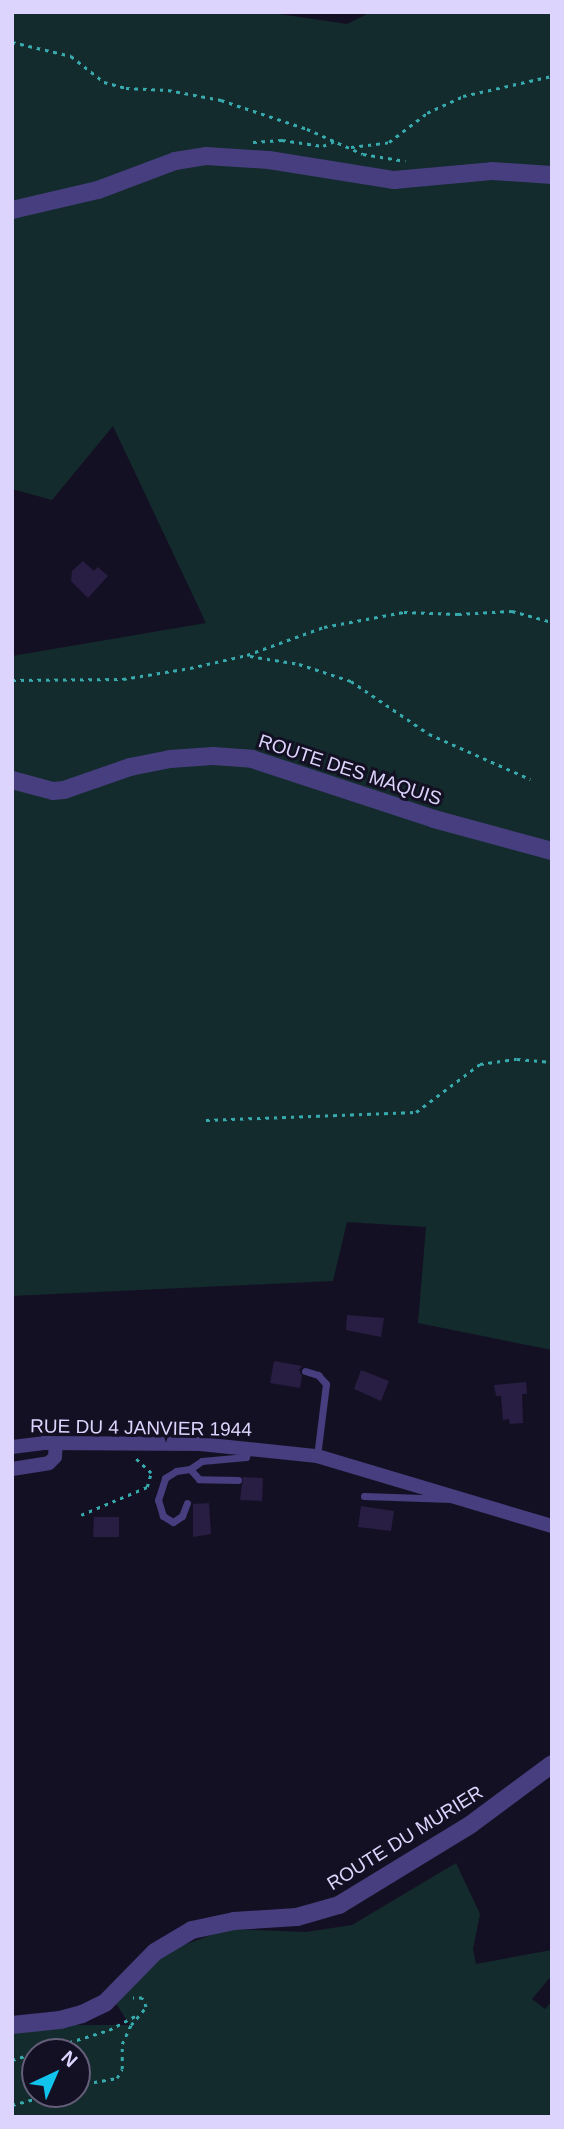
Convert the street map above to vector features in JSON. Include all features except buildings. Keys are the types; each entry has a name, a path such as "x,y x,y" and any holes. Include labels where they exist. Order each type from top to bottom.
{"street":[{"path":"15,207 98,190 175,161 206,156 269,160 387,179 492,171 552,175"},
{"name":"ROUTE DES MAQUIS","path":"12,780 53,791 64,790 130,767 170,759 252,759 434,819 552,851"},
{"path":"12,1469 49,1463 55,1457 56,1444"},
{"name":"RUE DU 4 JANVIER 1944","path":"12,1447 56,1444 200,1444 317,1456 552,1526"},
{"name":"ROUTE DU MURIER","path":"12,2025 82,2014 105,2003 155,1952 192,1930 234,1921 297,1917 339,1905 470,1825 550,1765"}],"lane":[{"path":"305,1371 318,1375 326,1384 317,1456"},
{"path":"187,1503 182,1516 173,1522 163,1516 158,1500 165,1478 176,1471 190,1469 202,1461 246,1457 248,1447"},
{"path":"190,1469 199,1479 238,1480"},
{"path":"364,1496 440,1500 458,1496"}],"path":[{"path":"12,42 71,55 104,82 126,88 168,90 220,100 307,129 372,157 407,162"},
{"path":"350,148 389,142 428,113 463,96 552,76"},
{"path":"12,680 122,679 247,655 324,626 404,612 458,614 512,611 552,622"},
{"path":"247,655 299,664 351,681 429,734 530,779"},
{"path":"206,1120 416,1112 480,1064 517,1059 552,1062"},
{"path":"81,1515 147,1487 151,1478 149,1468 132,1458"},
{"path":"91,2083 117,2078 122,2069 122,2045 139,2014 146,2007 142,1998 124,1996 121,1993 124,1986"},
{"path":"12,2060 109,2029 139,2014"}],"green space":[{"path":"12,12 266,12 347,24 371,12 552,12 552,1350 418,1323 426,1227 347,1222 333,1281 12,1296 12,656 206,623 113,426 52,500 12,489"},
{"path":"456,1863 480,1914 473,1949 476,1964 552,1950 552,1975 532,1999 545,2009 552,2001 552,2117 12,2117 12,2025 130,2025 115,2002 165,1952 227,1929 306,1932 352,1925"}]}
